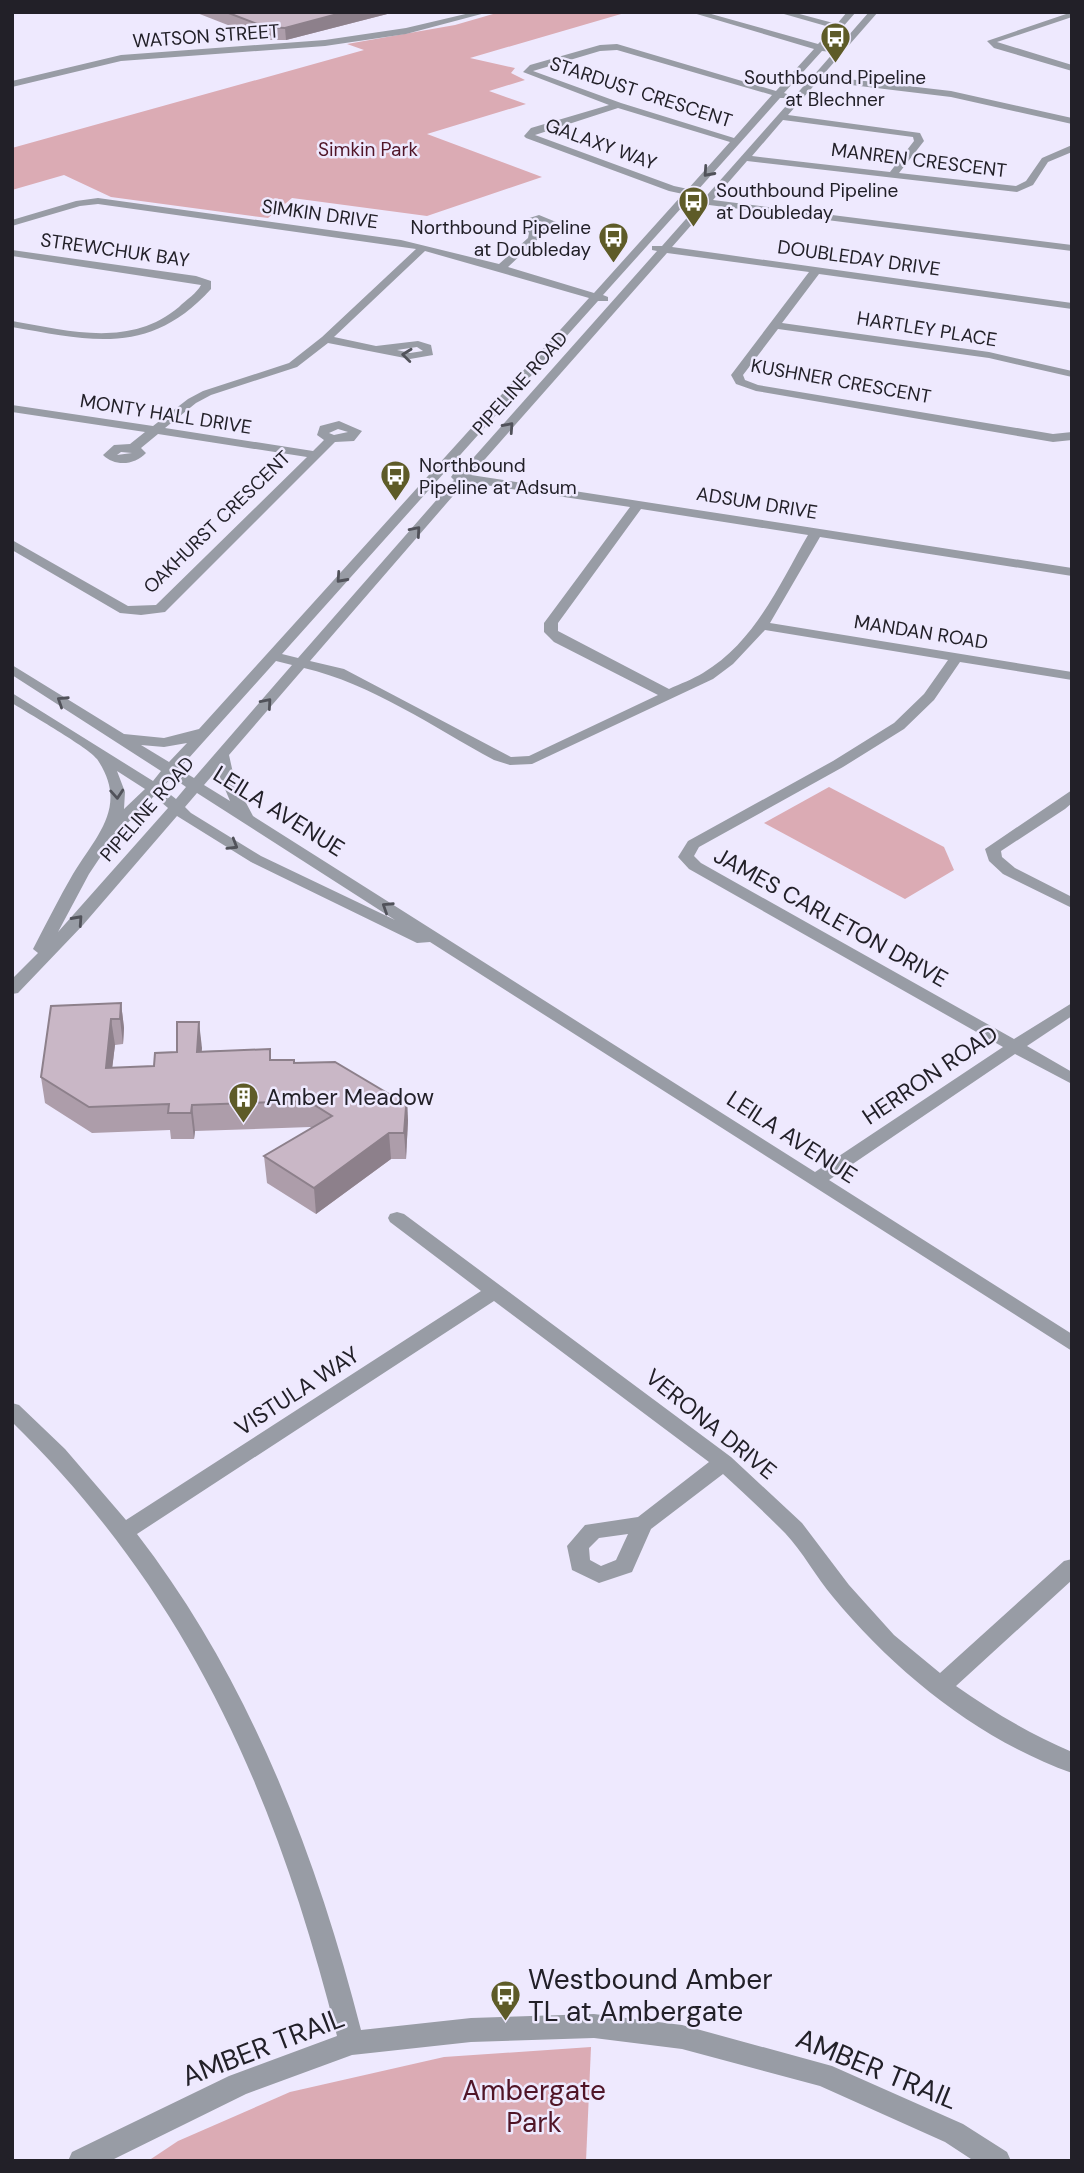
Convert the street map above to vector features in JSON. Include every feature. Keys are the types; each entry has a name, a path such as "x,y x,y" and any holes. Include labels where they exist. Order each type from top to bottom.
{"street":[{"name":"WATSON STREET","path":"12,84 121,58 325,43 406,31 485,12"},
{"path":"694,12 819,48 840,51"},
{"path":"781,12 839,27"},
{"name":"PIPELINE ROAD","path":"30,969 81,874 107,835 154,788 852,12"},
{"name":"PIPELINE ROAD","path":"12,989 77,922 874,12"},
{"path":"1066,12 1072,14"},
{"path":"1072,14 991,41 997,47 1072,68"},
{"name":"STARDUST CRESCENT","path":"735,141 618,105 527,72 533,67 600,48 617,47 777,95 799,98"},
{"path":"795,75 951,94 1072,121"},
{"name":"GALAXY WAY","path":"618,105 534,130 529,136 710,199 1072,248"},
{"path":"782,117 917,135 919,141 892,175"},
{"name":"MANREN CRESCENT","path":"746,158 1017,189 1030,183 1045,160 1072,148"},
{"name":"SIMKIN DRIVE","path":"12,223 79,203 98,201 423,248 501,268 594,298 619,302"},
{"path":"501,268 532,241"},
{"name":"DOUBLEDAY DRIVE","path":"640,246 1072,306"},
{"path":"133,447 192,401 225,386 293,365 326,339 423,248"},
{"name":"STREWCHUK BAY","path":"12,253 196,279 207,284 206,289 163,323 141,333 106,337 12,324"},
{"name":"KUSHNER CRESCENT","path":"816,270 737,375 740,382 756,388 1044,436 1072,436"},
{"name":"HARTLEY PLACE","path":"776,325 989,355 1072,374"},
{"path":"326,339 377,349"},
{"name":"MONTY HALL DRIVE","path":"12,408 315,455"},
{"name":"OAKHURST CRESCENT","path":"12,544 125,610 160,608 332,439"},
{"name":"ADSUM DRIVE","path":"436,473 1072,572"},
{"path":"638,505 551,623 551,632 559,639 669,695"},
{"path":"271,656 339,672 510,761 532,760 708,676 733,660 763,626 816,532"},
{"name":"MANDAN ROAD","path":"763,626 1072,676"},
{"name":"JAMES CARLETON DRIVE","path":"957,657 929,697 899,726 838,764 693,844 686,857 695,866 1072,1079"},
{"name":"LEILA AVENUE","path":"12,669 1072,1344"},
{"name":"LEILA AVENUE","path":"12,697 154,788 186,816 256,859 486,970"},
{"path":"112,733 157,744 187,739 205,730"},
{"path":"101,755 119,788 117,812 107,835"},
{"path":"222,755 230,792 249,821"},
{"path":"1072,794 1060,807 993,849 994,858 1009,871 1072,903"},
{"name":"HERRON ROAD","path":"815,1181 1072,1008"},
{"name":"VERONA DRIVE","path":"397,1219 724,1462 794,1529 841,1591 886,1641 940,1687 997,1726 1072,1763"},
{"name":"VISTULA WAY","path":"125,1531 495,1291"},
{"path":"12,1410 75,1474 125,1531 163,1586 241,1723 290,1836 327,1950 352,2043"},
{"path":"643,1524 724,1462"},
{"path":"940,1687 1072,1567"},
{"name":"AMBER TRAIL","path":"81,2161 238,2085 352,2043 471,2030 594,2026 682,2037 823,2075 954,2133 999,2161"}],"green space":[{"name":"Simkin Park","path":"500,12 628,12 470,58 515,68 511,73 525,80 489,91 526,104 427,134 542,177 427,216 292,198 268,218 111,197 64,175 12,190 12,148 364,50 347,44 455,25"},
{"path":"829,787 944,847 954,870 905,899 764,823"},
{"name":"Ambergate Park","path":"591,2047 586,2161 148,2161 178,2141 290,2092 444,2057"}],"building":[{"path":"226,12 345,12 285,28 265,27"},
{"path":"121,1003 120,1019 111,1019 106,1068 154,1066 155,1053 177,1052 177,1022 199,1022 197,1052 270,1049 270,1060 294,1060 294,1063 335,1062 389,1094 407,1094 404,1133 389,1133 314,1188 264,1156 332,1116 308,1101 192,1105 191,1113 168,1113 169,1104 89,1107 41,1077 51,1006"}],"place":[{"name":"Southbound Pipeline at Blechner","path":"835,65"},
{"name":"Southbound Pipeline at Doubleday","path":"693,228"},
{"name":"Northbound Pipeline at Doubleday","path":"614,265"},
{"name":"Northbound Pipeline at Adsum","path":"396,503"},
{"name":"Amber Meadow","path":"243,1124"},
{"name":"Westbound Amber TL at Ambergate","path":"505,2022"}]}
